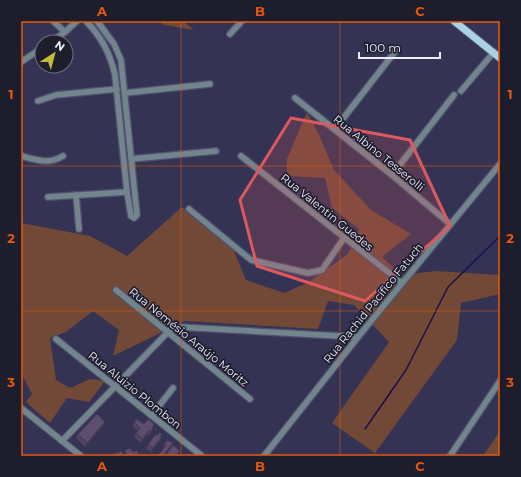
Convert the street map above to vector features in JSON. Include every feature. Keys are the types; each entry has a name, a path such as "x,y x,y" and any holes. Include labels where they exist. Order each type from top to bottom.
{"main road":[{"path":"454,21 461,23 500,58"}],"street":[{"path":"53,21 65,32"},
{"path":"62,34 77,21"},
{"path":"86,21 101,40 111,57 117,89 127,192 131,216 134,218 137,216 125,93 120,60 114,44 97,21"},
{"path":"230,34 242,21"},
{"path":"101,40 108,36"},
{"path":"334,129 397,49"},
{"path":"461,91 494,52"},
{"path":"21,62 34,53"},
{"path":"125,93 210,84"},
{"path":"38,101 56,95 117,89"},
{"path":"392,175 454,95"},
{"name":"Rua Albino Tesserolli","path":"295,98 392,175 450,224"},
{"path":"120,124 127,123"},
{"path":"131,159 216,151"},
{"path":"21,156 46,162 55,161 63,156"},
{"name":"Rua Valentin Guedes","path":"241,156 402,283"},
{"name":"Rua Rachid Pacífico Fatuch","path":"264,456 358,337 500,164"},
{"path":"48,197 127,192"},
{"path":"76,195 79,229"},
{"path":"190,209 251,260 308,273 322,270 344,238"},
{"name":"Rua Nemésio Araújo Moritz","path":"116,290 250,399"},
{"path":"62,441 171,329 180,327 358,337"},
{"name":"Rua Aluizio Plombon","path":"56,339 202,456"},
{"path":"450,456 500,381"},
{"path":"152,415 172,388"},
{"path":"21,408 81,456"}],"highlighted area":[{"path":"291,118 410,140 450,226 365,301 257,266 240,200"}],"shaded area":[{"path":"157,21 183,21 194,30 165,25"},
{"path":"307,112 320,137 334,170 371,210 411,234 382,257 402,275 436,271 500,275 500,294 461,303 457,340 375,453 332,423 389,342 354,305 328,301 318,329 185,321 113,356 119,330 93,311 66,332 50,338 56,380 70,388 90,379 105,381 89,402 67,398 50,423 26,402 32,394 21,373 21,223 90,236 127,256 182,207 233,249 246,280 284,293 309,282 348,254 359,229 332,208 325,178 287,176 287,159"},
{"path":"500,431 500,456 483,456"}],"building":[{"path":"97,414 105,422 87,443 78,434"},
{"path":"137,419 144,424 148,419 154,424 151,432 149,430 143,439 136,433 140,428 134,422"},
{"path":"159,432 162,434 160,437 161,438 153,448 148,444 156,434 158,435"},
{"path":"167,440 173,443 163,456 158,456 166,445 164,444"},
{"path":"173,445 180,451 176,456 165,456"},
{"path":"130,448 133,452 137,450 139,456 109,456 122,451 123,455 126,454 125,450"}],"waterway":[{"path":"365,429 406,370 448,287 498,238 500,234"}]}
